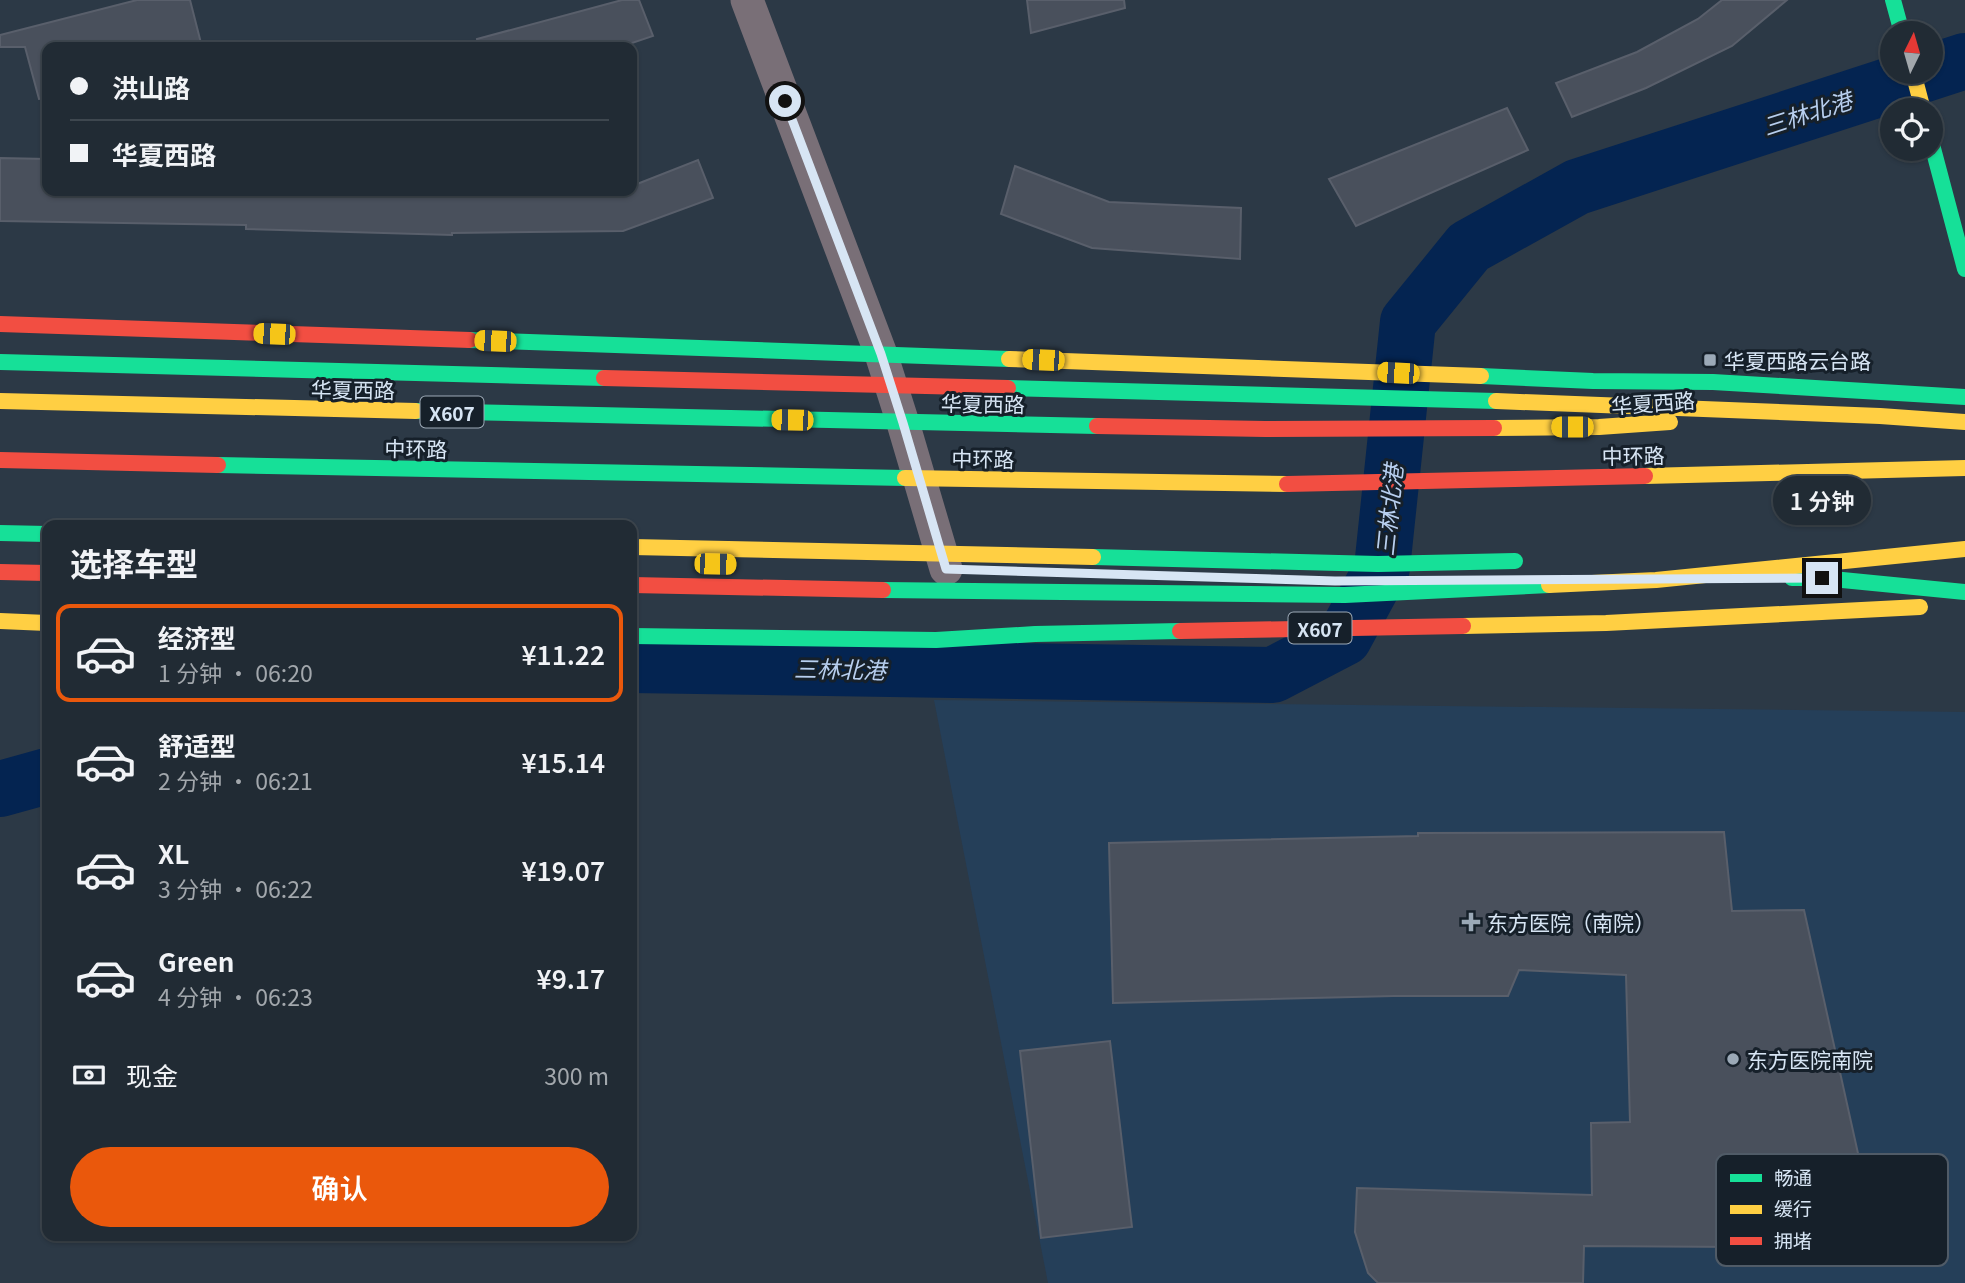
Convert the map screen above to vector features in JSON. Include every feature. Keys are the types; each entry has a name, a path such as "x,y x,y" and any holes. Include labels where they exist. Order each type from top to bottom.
{"main road":[{"path":"1936,161 1965,269"},
{"path":"0,324 1593,381 1713,382 1965,399"},
{"path":"0,362 1457,400 1880,416 1965,422"},
{"name":"华夏西路","path":"0,401 1265,429 1599,426 1965,399"},
{"name":"中环路","path":"0,460 1298,484 1965,468"},
{"path":"0,533 42,534"},
{"path":"0,547 42,548"},
{"path":"637,547 1378,564 1531,560"},
{"path":"1755,554 1965,549"},
{"path":"637,585 1345,594 1656,580 1965,549"},
{"path":"637,562 953,570"},
{"path":"0,572 42,573"},
{"path":"1224,578 1335,581 1822,578 1965,592"},
{"name":"X607","path":"637,636 936,640 1035,634 1606,623 1951,606"},
{"path":"0,621 42,623"}],"street":[{"path":"747,0 881,354 953,570"}],"shaded area":[{"name":"东方医院（南院）","path":"934,700 1965,712 1965,1283 1048,1283"}],"building":[{"path":"137,0 190,0 201,42 42,42 42,99 39,99 25,47 0,47 0,35"},
{"path":"622,0 639,0 653,36 635,42 477,42 477,39"},
{"path":"1027,0 1124,0 1125,8 1031,33"},
{"path":"1722,0 1787,0 1732,46 1646,88 1572,117 1556,83 1637,52 1698,19"},
{"path":"1507,108 1528,150 1356,226 1329,179"},
{"path":"0,158 42,159 42,196 637,196 637,184 698,160 713,198 623,231 452,235 246,229 246,225 0,221"},
{"path":"1015,166 1109,202 1241,208 1240,259 1092,248 1001,214"},
{"path":"1724,832 1732,911 1804,910 1858,1154 1716,1154 1716,1247 1584,1246 1583,1283 1378,1283 1368,1273 1355,1232 1357,1188 1592,1195 1591,1123 1630,1122 1626,975 1519,970 1508,996 1113,1003 1109,843 1418,836 1418,833"},
{"path":"1110,1041 1132,1227 1041,1238 1020,1051"}],"waterway":[{"name":"三林北港","path":"637,665 1273,675 1344,638 1382,568 1408,322 1469,247 1577,187 1965,61"},
{"name":"三林北港","path":"0,789 42,777"}],"traffic: fast":[{"path":"1893,0 1899,21"},
{"path":"1936,161 1965,269"},
{"path":"470,340 1009,359"},
{"path":"0,362 604,378"},
{"path":"1481,376 1593,381 1713,382 1965,397"},
{"path":"1008,388 1496,401"},
{"path":"416,411 1097,426"},
{"path":"218,465 905,478"},
{"path":"0,533 42,534"},
{"path":"1093,557 1378,564 1515,561"},
{"path":"1792,578 1822,578 1965,592"},
{"path":"883,590 1345,595 1549,585"},
{"path":"637,636 936,640 1035,634 1180,631"}],"traffic: slow":[{"path":"1916,84 1920,98"},
{"path":"1009,359 1481,376"},
{"path":"0,401 416,411"},
{"path":"1496,401 1880,416 1965,422"},
{"path":"1494,428 1599,427 1670,422"},
{"path":"1645,476 1965,468"},
{"path":"905,478 1287,484"},
{"path":"637,547 1093,557"},
{"path":"1549,585 1656,580 1965,549"},
{"path":"1463,626 1606,623 1920,607"},
{"path":"0,621 42,623"}],"traffic: jam":[{"path":"0,324 470,340"},
{"path":"604,378 1008,388"},
{"path":"1097,426 1265,429 1494,428"},
{"path":"0,460 218,465"},
{"path":"1287,484 1645,476"},
{"path":"0,572 42,573"},
{"path":"637,585 883,590"},
{"path":"1180,631 1463,626"}],"place":[{"name":"华夏西路云台路","path":"1710,360"},
{"name":"东方医院（南院）","path":"1471,922"},
{"name":"东方医院南院","path":"1733,1059"}],"route":[{"path":"785,101 881,354 946,569 1335,581 1822,578"}]}
